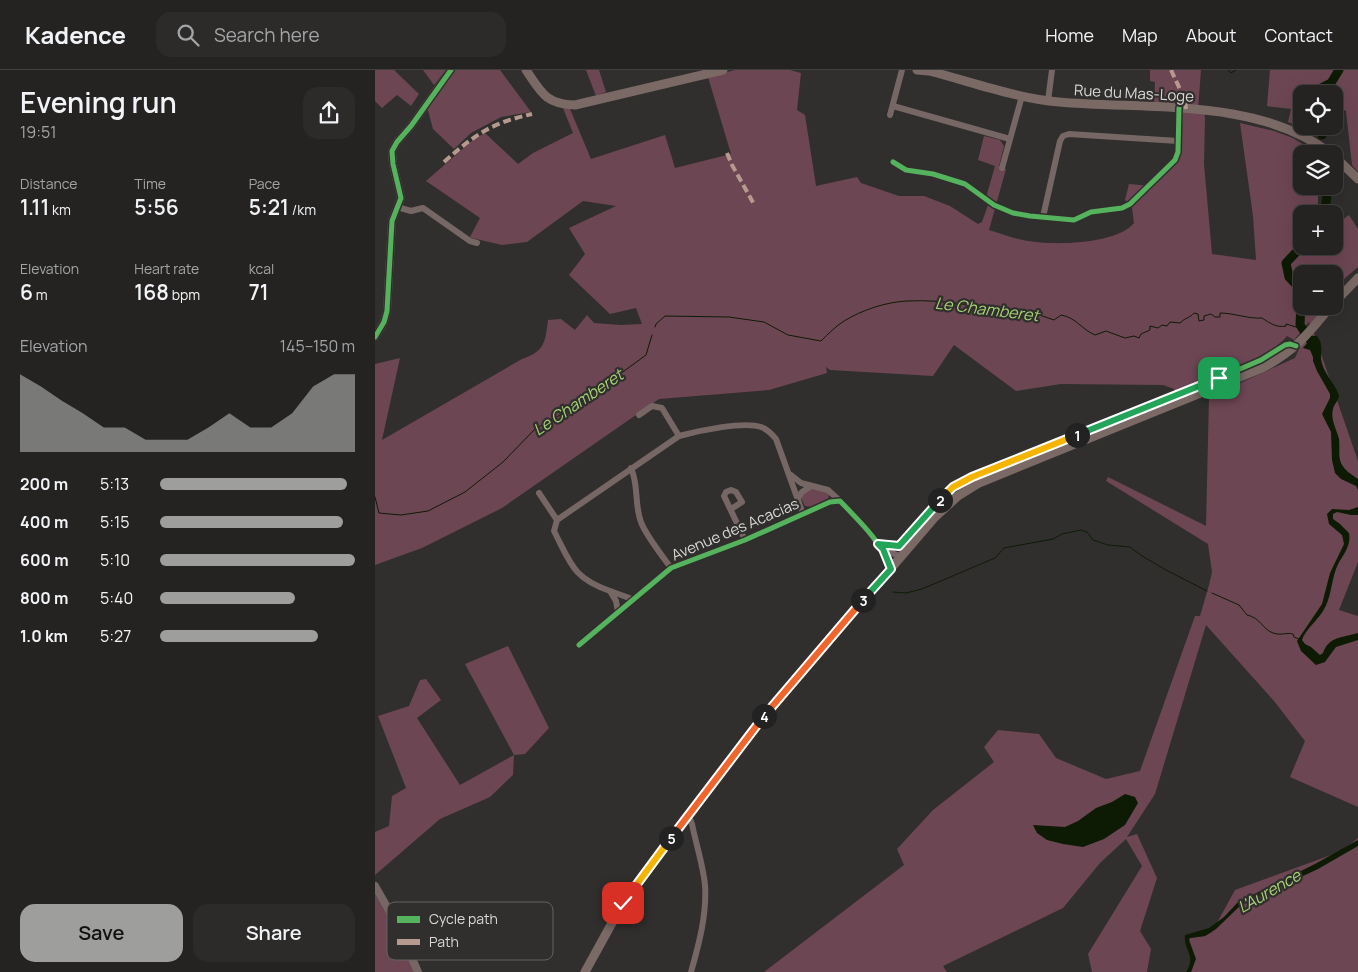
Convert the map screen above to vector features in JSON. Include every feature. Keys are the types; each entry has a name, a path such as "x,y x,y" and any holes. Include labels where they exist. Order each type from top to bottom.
{"main road":[{"path":"526,70 544,96 561,104 575,105 723,70"},
{"name":"Rue du Mas-Loge","path":"917,70 928,71 1048,101 1179,108 1250,118 1266,122 1309,139 1318,145"},
{"name":"Rue du Mas-Loge","path":"1343,165 1358,179"},
{"path":"1343,294 1358,278"},
{"path":"585,972 623,903 757,725 934,518 949,503 967,490 1262,368 1287,354 1300,343 1323,315"}],"street":[{"path":"375,337 384,322 387,311 392,221 401,198 392,151 451,70"},
{"path":"890,115 902,70"},
{"path":"1048,101 1052,70"},
{"path":"1002,168 1022,96"},
{"path":"893,106 1010,139"},
{"path":"893,162 906,170 933,174 965,184 994,204 1013,213 1074,220 1091,212 1122,208 1140,195 1175,160 1179,152 1179,108"},
{"path":"1043,217 1060,141 1063,136 1069,134 1178,141"},
{"path":"397,207 415,210 423,208 470,241 477,243"},
{"path":"639,415 652,406 662,408 679,436"},
{"path":"632,599 596,586 575,571 554,531 557,520 679,436 693,432 748,424 761,427 770,432 776,439 803,514"},
{"path":"631,468 635,477 641,523 671,568"},
{"path":"790,474 801,483 828,490 840,501 883,549 891,569"},
{"path":"798,498 802,492 811,486"},
{"path":"539,493 557,520"},
{"name":"Avenue des Acacias","path":"579,645 671,568 745,540 830,502 840,501"},
{"path":"731,509 745,540"},
{"path":"883,549 901,557"},
{"path":"611,591 616,601 617,612"},
{"path":"688,815 692,824 705,882 703,919 691,972"},
{"path":"375,886 387,907"},
{"path":"413,960 418,972"}],"shaded area":[{"path":"375,70 394,70 419,94 411,106 397,95 382,108 375,101"},
{"path":"423,70 446,70 434,85"},
{"path":"455,70 500,70 531,112 501,117 471,133 454,149 433,129 427,107"},
{"path":"586,70 599,70 606,92 596,96"},
{"path":"735,70 790,70 801,73 797,110 805,115 816,186 857,177 861,183 899,196 924,196 950,206 978,224 982,222 988,205 987,194 995,166 978,160 984,136 1000,140 1004,146 999,166 1006,169 989,230 1034,242 1065,243 1098,240 1113,236 1134,223 1132,208 1125,200 1129,184 1150,186 1175,160 1179,108 1154,107 1155,82 1150,81 1150,70 1201,70 1198,110 1204,111 1205,118 1204,164 1212,254 1256,260 1253,216 1240,123 1274,131 1293,138 1304,145 1293,145 1293,195 1318,195 1318,203 1317,205 1293,205 1293,251 1285,261 1293,255 1343,255 1343,219 1349,215 1358,229 1358,267 1343,280 1343,265 1293,265 1293,315 1318,315 1311,325 1358,461 1358,562 1339,610 1358,616 1358,807 1290,777 1305,741 1274,701 1206,625 1155,794 1127,837 1137,834 1157,878 1140,931 1151,949 1147,972 1092,972 1088,954 1142,866 1126,839 1100,863 1063,908 943,966 947,972 764,972 904,865 897,849 933,810 994,762 984,747 998,730 1039,734 1056,758 1106,779 1140,771 1195,616 1200,616 1212,572 1208,544 1106,481 1108,477 1206,526 1209,397 1295,358 1310,325 1309,322 1294,340 1287,336 1276,347 1250,364 1174,395 1174,389 1163,385 1061,384 1016,391 954,345 933,376 830,370 826,367 827,373 769,390 659,399 502,508 422,548 375,565 375,364 400,358 382,440 535,353 540,349 545,340 548,320 561,319 575,330 587,315 594,323 642,324 636,308 610,314 569,275 585,254 569,228 616,206 583,201 527,242 502,245 470,237 480,218 426,181 473,140 485,133 518,164 533,153 573,133 563,108 570,109 591,159 665,135 675,168 731,154 708,77"},
{"path":"1270,70 1358,70 1358,172 1352,165 1346,111 1343,110 1343,85 1293,85 1293,124 1288,122 1291,109 1267,106"},
{"path":"812,488 827,492 829,495 828,499 812,507 805,506 801,498 802,494"},
{"path":"508,646 549,728 525,754 514,755 465,664"},
{"path":"426,679 441,700 417,718 460,785 514,755 513,775 490,797 440,819 375,875 375,832 389,826 392,796 406,788 378,716 409,706 420,680"},
{"path":"1358,838 1358,972 1191,972 1194,959 1190,938 1205,936 1212,932 1235,890 1342,851"},
{"path":"375,894 387,914 387,960 414,960 421,972 375,972"}],"water":[{"path":"1313,336 1317,336 1320,341 1322,364 1339,395 1332,413 1339,439 1340,460 1346,470 1358,479 1358,490 1356,486 1341,479 1335,473 1332,460 1331,432 1322,414 1330,394 1317,371 1310,350 1303,348"},
{"path":"1358,507 1358,515 1337,512 1333,514 1333,519 1349,533 1349,543 1336,569 1326,606 1302,640 1320,655 1329,643 1337,638 1358,633 1358,640 1336,647 1325,662 1316,665 1301,651 1297,641 1322,604 1330,573 1344,544 1342,535 1329,524 1327,514 1332,509 1349,510"},
{"path":"1125,794 1135,797 1138,803 1125,825 1104,839 1083,847 1047,840 1037,833 1033,825 1065,827 1078,821 1096,808 1112,802"},
{"path":"1358,840 1358,846 1318,869 1241,905 1216,929 1205,936 1190,938 1189,940 1196,959 1191,972 1186,972 1190,957 1185,935 1209,928 1224,917 1238,902 1315,864"}],"waterway":[{"path":"1228,70 1231,73 1236,70"},
{"name":"L'Aurence","path":"1327,85 1331,83 1339,70"},
{"name":"L'Aurence","path":"1326,205 1327,195"},
{"name":"L'Aurence","path":"1293,281 1289,277 1286,263 1294,255"},
{"name":"Le Chamberet","path":"655,327 665,316 729,317 764,322 788,335 821,341 841,323 866,310 907,301 937,301 967,305 1025,318 1034,313 1054,320 1061,315 1075,321 1095,335 1106,331 1125,338 1134,336 1139,338 1141,334 1150,330 1150,326 1158,328 1162,325 1167,326 1170,322 1180,323 1194,313 1198,314 1199,321 1204,320 1204,316 1211,314 1215,317 1220,317 1220,313 1262,318 1273,325 1279,326 1286,326 1286,324 1296,327 1300,325"},
{"name":"Le Chamberet","path":"1300,315 1300,325 1310,340"},
{"name":"Le Chamberet","path":"375,497 379,513 401,515 428,511 465,492 503,462 535,429 576,406 646,355 652,335"},
{"path":"893,592 906,593 922,589 995,558 1004,548 1053,539 1062,534 1081,530 1087,532 1093,540 1108,545 1130,547 1166,570 1207,591"},
{"path":"1212,593 1239,605 1247,615 1252,616 1269,631 1279,634 1293,634 1294,637 1299,639"}],"marked path":[{"path":"1171,70 1185,100 1186,109"},
{"path":"444,162 484,131 532,114"},
{"path":"727,153 755,206"}],"cycle path":[{"path":"375,337 384,322 387,311 392,221 401,198 392,151 451,70"},
{"path":"893,162 906,170 933,174 965,184 994,205 1013,213 1074,220 1091,212 1122,208 1130,204 1175,160 1178,152 1179,108"},
{"path":"878,544 899,546 942,497 953,487 972,477 1219,378 1261,360 1285,345 1296,346"},
{"path":"579,645 671,568 745,540 830,502 840,501 862,524 882,550 891,569"}],"route":[{"path":"623,903 757,725 891,569 883,549 878,544 899,546 942,497 953,487 972,477 1219,378"}]}
